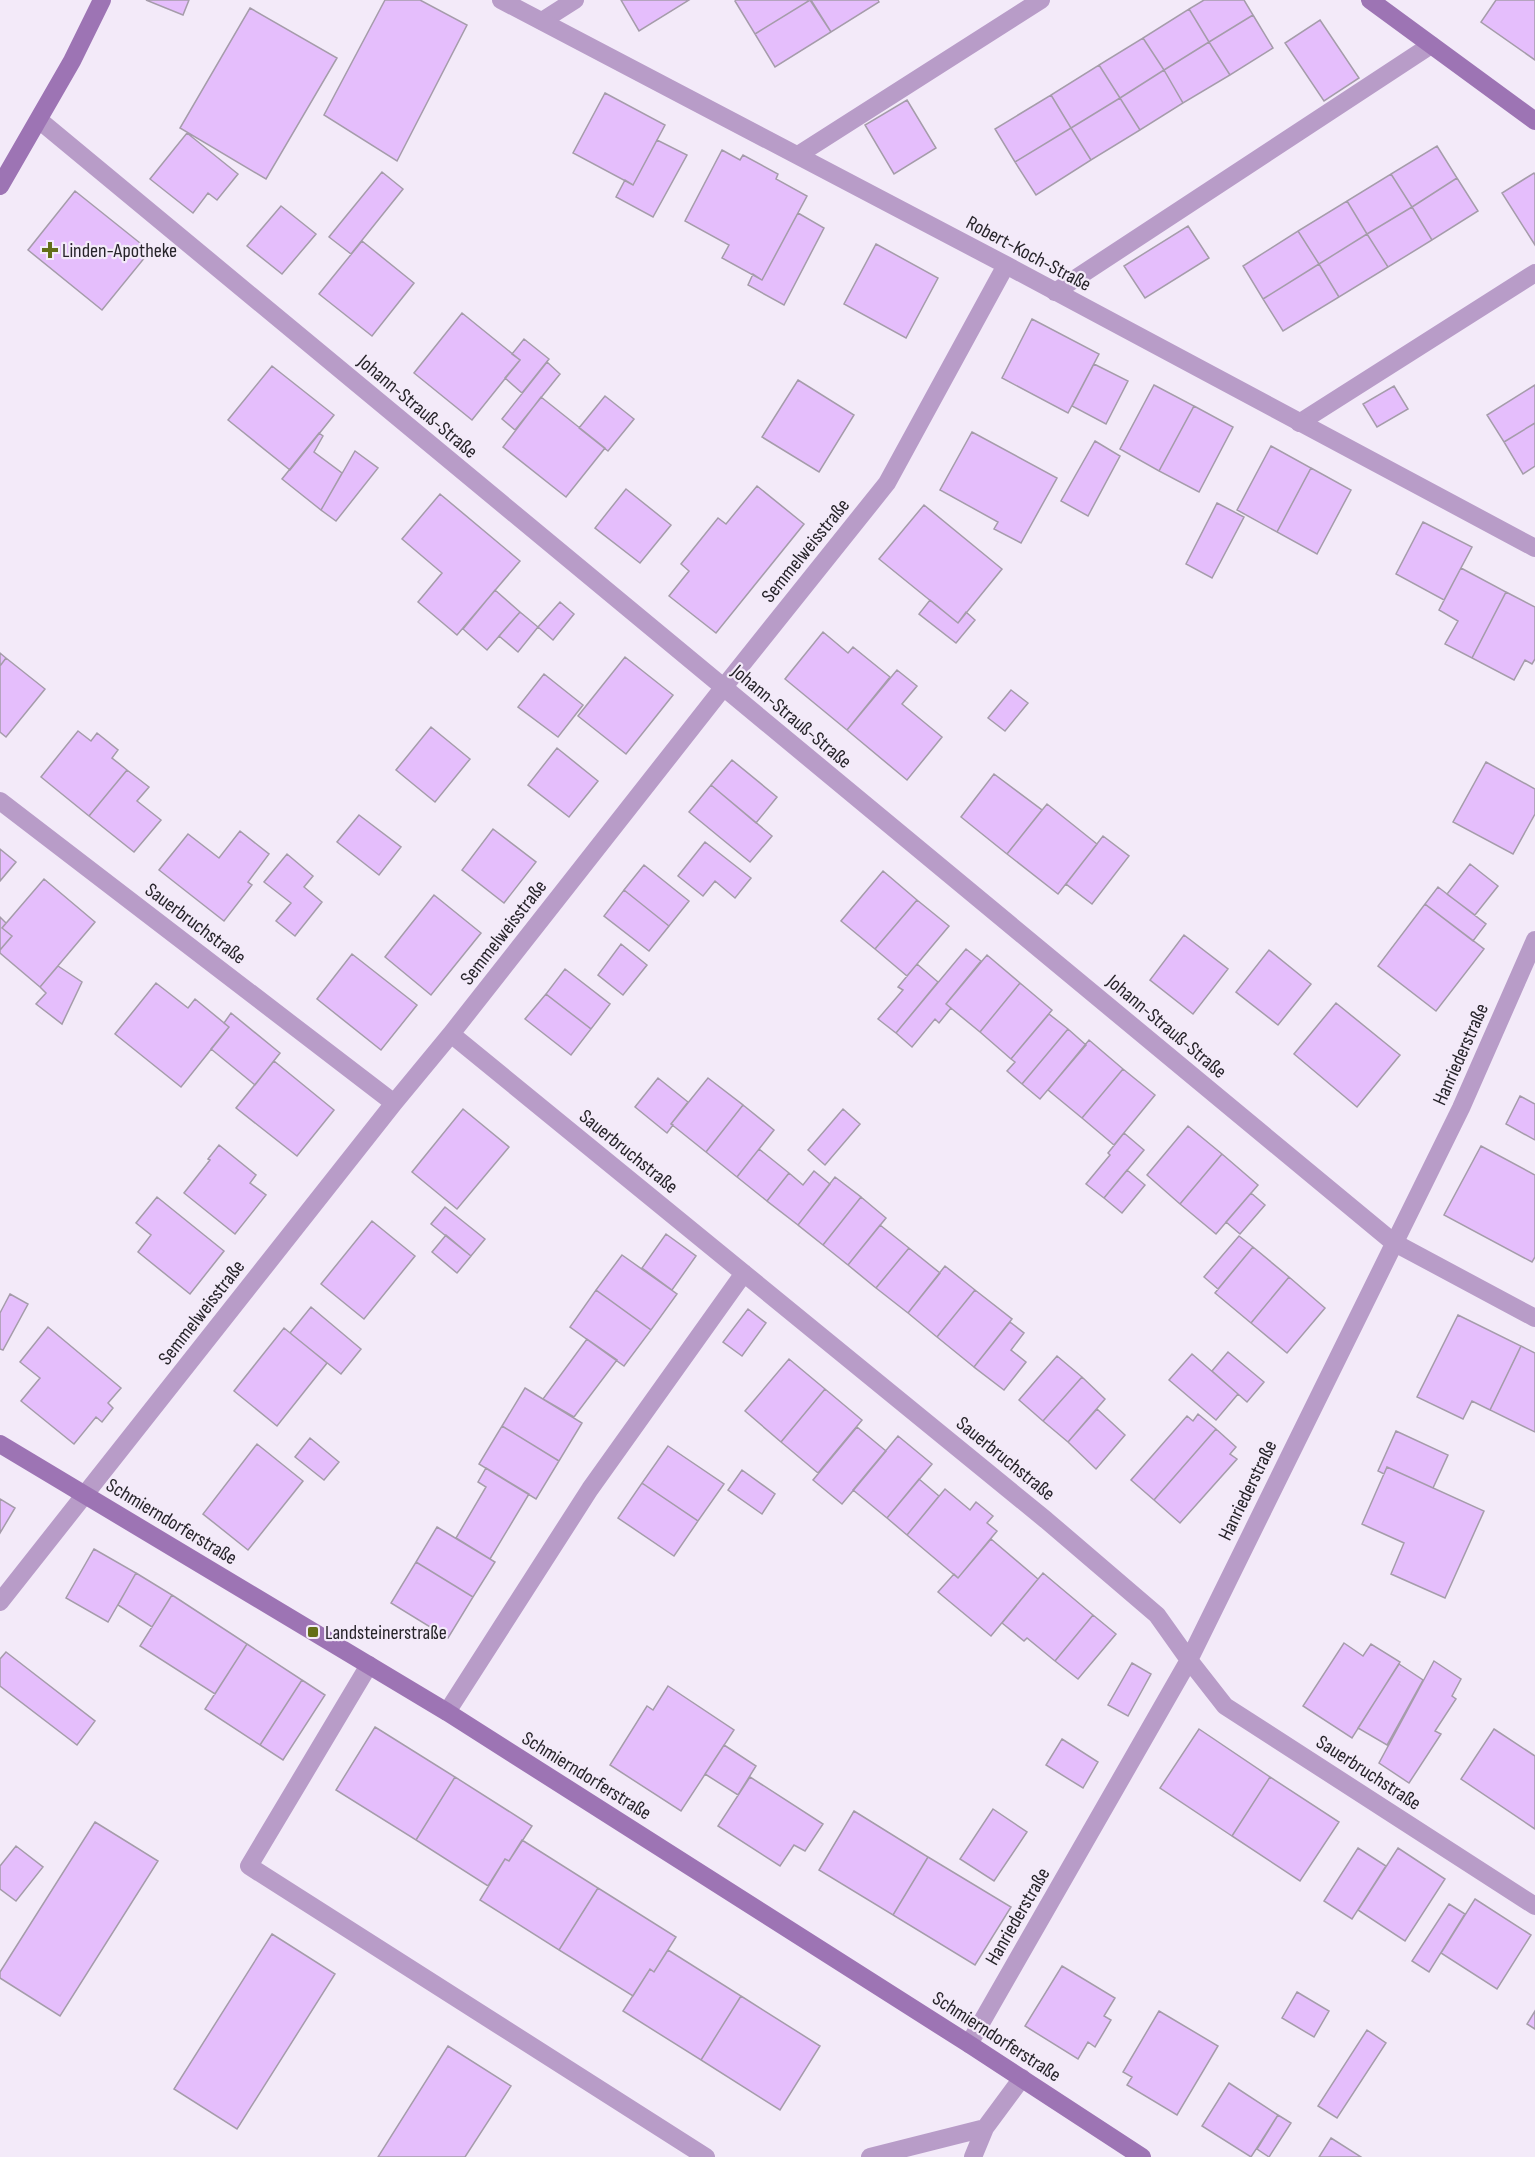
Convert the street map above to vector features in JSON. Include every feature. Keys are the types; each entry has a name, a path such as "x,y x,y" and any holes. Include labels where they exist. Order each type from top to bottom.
{"street":[{"path":"0,186 72,61 102,0"},
{"name":"Robert-Koch-Straße","path":"501,0 1006,265 1535,548"},
{"path":"542,21 575,0"},
{"path":"798,155 1041,0"},
{"path":"1370,0 1535,121"},
{"path":"1055,291 1431,45"},
{"name":"Johann-Strauß-Straße","path":"39,120 1394,1242 1535,1318"},
{"name":"Semmelweisstraße","path":"0,1602 887,483 1006,265"},
{"path":"1299,423 1535,273"},
{"name":"Sauerbruchstraße","path":"0,801 394,1103"},
{"name":"Hanriederstraße","path":"969,2044 1189,1660 1461,1108 1535,940"},
{"name":"Sauerbruchstraße","path":"451,1035 1046,1520 1157,1615 1225,1706 1535,1906"},
{"path":"447,1712 590,1489 744,1274"},
{"name":"Schmierndorferstraße","path":"0,1444 447,1712 969,2044 1142,2157"},
{"path":"369,1665 249,1866 706,2157"},
{"path":"973,2157 985,2128 1022,2078"},
{"path":"870,2157 985,2128"}],"building":[{"path":"146,0 189,0 183,15"},
{"path":"385,0 420,0 467,25 397,161 324,115"},
{"path":"621,0 689,0 639,31"},
{"path":"736,0 810,0 755,34"},
{"path":"810,0 831,32 775,67 755,34"},
{"path":"811,0 878,0 879,2 831,32"},
{"path":"1204,0 1244,0 1253,15 1209,42 1189,9"},
{"path":"1496,0 1535,0 1535,60 1481,22"},
{"path":"250,8 337,58 266,179 180,128"},
{"path":"1189,9 1209,42 1164,70 1143,38"},
{"path":"1253,15 1273,48 1230,75 1209,42"},
{"path":"1320,20 1359,78 1324,101 1285,43"},
{"path":"1143,38 1164,70 1120,98 1099,65"},
{"path":"1209,42 1230,75 1183,103 1164,70"},
{"path":"1099,65 1120,98 1071,128 1051,95"},
{"path":"1164,70 1183,103 1140,130 1120,98"},
{"path":"605,93 665,125 633,185 573,153"},
{"path":"1051,95 1071,128 1015,162 995,129"},
{"path":"1120,98 1140,130 1091,160 1071,128"},
{"path":"907,100 936,148 894,174 865,125"},
{"path":"1071,128 1091,160 1036,195 1015,162"},
{"path":"187,133 238,174 217,200 208,193 193,213 150,179"},
{"path":"657,140 687,155 653,217 616,197 625,180 633,185"},
{"path":"1437,146 1457,178 1412,207 1391,174"},
{"path":"722,150 740,160 743,155 778,174 776,179 807,196 762,280 722,258 729,245 685,221"},
{"path":"382,172 403,189 351,254 329,237"},
{"path":"1534,173 1535,175 1535,245 1502,193"},
{"path":"1391,174 1412,207 1367,234 1347,201"},
{"path":"1457,178 1478,211 1432,240 1412,207"},
{"path":"75,191 150,251 102,310 28,250"},
{"path":"1347,201 1367,234 1319,264 1298,231"},
{"path":"281,206 316,234 282,274 247,246"},
{"path":"1412,207 1432,240 1388,267 1367,234"},
{"path":"798,213 824,228 784,305 748,285 753,274 762,280"},
{"path":"1188,226 1209,258 1145,298 1124,266"},
{"path":"1298,231 1319,264 1263,299 1243,266"},
{"path":"1367,234 1388,267 1339,297 1319,264"},
{"path":"362,241 414,283 372,336 319,294"},
{"path":"876,244 938,278 906,338 844,304"},
{"path":"1319,264 1339,297 1283,331 1263,299"},
{"path":"462,313 520,360 472,420 414,373"},
{"path":"1032,319 1099,354 1068,413 1002,378"},
{"path":"524,339 549,359 522,393 505,378 520,360 512,354"},
{"path":"547,362 560,374 515,430 502,419"},
{"path":"1094,364 1128,381 1106,424 1072,406"},
{"path":"272,366 334,415 290,470 228,420"},
{"path":"798,380 854,415 819,472 762,437"},
{"path":"1154,385 1194,406 1159,471 1120,449"},
{"path":"1535,385 1535,423 1504,442 1487,415"},
{"path":"1394,386 1408,409 1377,427 1363,404"},
{"path":"605,396 634,419 608,451 579,428"},
{"path":"541,397 605,448 566,497 503,447"},
{"path":"1194,406 1233,427 1199,492 1159,471"},
{"path":"1535,423 1535,466 1523,474 1504,442"},
{"path":"972,432 1057,478 1021,543 994,529 998,522 940,490"},
{"path":"319,433 323,436 314,452 342,473 321,510 282,479"},
{"path":"1095,441 1120,456 1088,516 1061,501"},
{"path":"1271,446 1311,468 1277,532 1237,510"},
{"path":"355,451 378,468 336,521 321,510"},
{"path":"1311,468 1351,490 1317,554 1277,532"},
{"path":"757,486 804,524 716,633 669,596 689,571 681,564 718,518 726,524"},
{"path":"626,489 671,525 640,563 595,528"},
{"path":"440,494 520,561 457,635 418,602 442,573 402,539"},
{"path":"1217,503 1244,517 1212,578 1186,564"},
{"path":"924,505 1002,569 958,623 879,559"},
{"path":"1423,522 1472,547 1444,600 1396,574"},
{"path":"1461,568 1506,592 1472,658 1445,644 1458,621 1439,610"},
{"path":"495,590 520,612 487,650 463,629"},
{"path":"1506,592 1535,607 1535,659 1532,664 1525,660 1514,680 1472,658"},
{"path":"930,600 958,623 966,612 975,620 956,643 919,614"},
{"path":"560,602 574,614 553,640 538,627"},
{"path":"520,612 538,627 518,652 499,636"},
{"path":"823,632 848,653 853,647 890,677 847,730 785,679"},
{"path":"0,653 6,658 0,666"},
{"path":"625,657 673,695 626,754 578,716"},
{"path":"6,658 45,689 6,737 0,732 0,666"},
{"path":"897,670 917,686 902,704 942,737 907,780 847,730"},
{"path":"544,674 583,705 558,737 518,707"},
{"path":"1011,690 1028,703 1005,731 988,718"},
{"path":"431,727 470,759 435,802 396,770"},
{"path":"78,731 91,741 97,733 118,750 112,758 127,770 89,816 41,777"},
{"path":"557,748 598,781 569,817 528,785"},
{"path":"732,760 777,797 756,823 711,785"},
{"path":"1486,762 1535,789 1535,814 1513,854 1453,822"},
{"path":"127,770 149,787 137,801 161,820 134,852 89,816"},
{"path":"994,774 1042,810 1007,854 961,817"},
{"path":"711,785 772,836 750,862 689,812"},
{"path":"1047,804 1097,844 1058,894 1007,854"},
{"path":"359,815 401,847 379,875 337,842"},
{"path":"493,829 536,862 504,903 462,870"},
{"path":"240,831 269,854 248,882 252,885 224,921 159,870 188,834 219,858"},
{"path":"1103,836 1129,856 1092,904 1066,884"},
{"path":"705,842 751,878 735,898 715,881 703,896 678,876"},
{"path":"0,849 16,862 0,881"},
{"path":"287,854 313,876 304,887 322,902 295,936 276,921 291,903 264,882"},
{"path":"1470,864 1498,886 1475,915 1447,894"},
{"path":"644,865 689,901 669,926 624,890"},
{"path":"883,871 917,900 875,949 841,921"},
{"path":"44,879 95,922 40,987 0,953 0,950 12,936 2,928"},
{"path":"1438,887 1486,924 1473,941 1425,904"},
{"path":"624,890 669,926 649,951 604,916"},
{"path":"434,895 481,933 431,995 385,957"},
{"path":"917,900 949,926 907,976 875,949"},
{"path":"1425,904 1484,949 1436,1011 1378,966"},
{"path":"0,917 6,923 2,928 12,936 0,950"},
{"path":"1184,935 1228,969 1193,1014 1150,980"},
{"path":"621,944 647,965 623,995 598,975"},
{"path":"966,949 981,961 946,1004 951,1008 939,1023 935,1019 912,1047 896,1033"},
{"path":"1269,950 1311,984 1278,1025 1236,992"},
{"path":"352,954 417,1005 381,1050 317,999"},
{"path":"987,955 1020,983 980,1032 946,1004"},
{"path":"917,964 938,982 896,1033 878,1019 903,990 898,987"},
{"path":"58,966 82,982 62,1024 36,1004 46,993 40,987"},
{"path":"565,969 610,1004 591,1029 546,994"},
{"path":"156,983 188,1008 195,999 229,1027 181,1087 115,1034"},
{"path":"1020,983 1052,1010 1011,1059 980,1032"},
{"path":"546,994 591,1029 571,1055 525,1019"},
{"path":"1336,1003 1400,1055 1357,1107 1294,1054"},
{"path":"231,1013 280,1053 255,1085 211,1049 229,1027 224,1023"},
{"path":"1049,1014 1068,1029 1022,1084 1007,1071 1015,1062 1011,1059"},
{"path":"1068,1029 1086,1045 1040,1099 1022,1084"},
{"path":"1089,1040 1123,1069 1082,1118 1048,1090"},
{"path":"274,1061 334,1110 297,1156 236,1108"},
{"path":"1123,1069 1155,1095 1114,1145 1082,1118"},
{"path":"658,1078 688,1102 667,1133 635,1107"},
{"path":"708,1078 743,1105 706,1152 671,1124"},
{"path":"1520,1096 1535,1104 1535,1140 1506,1124"},
{"path":"743,1105 774,1130 737,1177 706,1152"},
{"path":"463,1109 509,1147 457,1209 412,1172"},
{"path":"843,1109 860,1124 825,1165 808,1150"},
{"path":"1188,1126 1222,1154 1180,1204 1147,1175"},
{"path":"1124,1133 1144,1150 1104,1198 1086,1184 1110,1155 1108,1153"},
{"path":"219,1145 256,1175 250,1183 266,1195 235,1234 184,1193"},
{"path":"1481,1146 1535,1175 1535,1257 1532,1262 1444,1215"},
{"path":"759,1149 789,1173 767,1201 737,1177"},
{"path":"1222,1154 1258,1185 1216,1234 1180,1204"},
{"path":"1127,1170 1145,1185 1122,1213 1104,1198"},
{"path":"814,1171 830,1184 798,1225 767,1201 789,1173 803,1185"},
{"path":"835,1177 861,1197 823,1245 798,1225"},
{"path":"1251,1193 1265,1205 1240,1234 1226,1222"},
{"path":"157,1197 224,1251 190,1294 138,1252 151,1235 136,1223"},
{"path":"861,1197 886,1218 848,1265 823,1245"},
{"path":"445,1207 485,1239 471,1256 431,1224"},
{"path":"372,1221 415,1256 364,1319 321,1284"},
{"path":"880,1225 909,1248 876,1288 848,1265"},
{"path":"666,1234 696,1256 672,1290 642,1268"},
{"path":"446,1235 471,1256 457,1273 432,1252"},
{"path":"1239,1236 1253,1247 1218,1289 1204,1277"},
{"path":"1253,1247 1289,1277 1251,1323 1215,1293"},
{"path":"909,1248 940,1273 908,1313 876,1288"},
{"path":"622,1255 677,1294 651,1330 596,1290"},
{"path":"945,1266 975,1290 937,1337 908,1313"},
{"path":"1289,1277 1325,1308 1287,1353 1251,1323"},
{"path":"596,1290 651,1330 624,1366 570,1327"},
{"path":"975,1290 1012,1319 974,1367 937,1337"},
{"path":"10,1294 28,1304 3,1350 0,1349 0,1313"},
{"path":"311,1307 361,1349 341,1374 290,1333"},
{"path":"748,1309 766,1323 742,1356 723,1342"},
{"path":"1458,1315 1521,1346 1490,1410 1472,1401 1463,1419 1417,1397"},
{"path":"1010,1322 1024,1333 1011,1350 1026,1362 1004,1390 974,1367"},
{"path":"48,1327 121,1388 108,1403 113,1408 102,1422 96,1417 74,1444 21,1401 40,1378 20,1362"},
{"path":"284,1328 327,1363 277,1426 234,1391"},
{"path":"587,1339 617,1360 574,1417 543,1399"},
{"path":"1521,1346 1535,1353 1535,1432 1490,1410"},
{"path":"1228,1352 1264,1382 1247,1402 1212,1371"},
{"path":"1192,1354 1238,1394 1216,1420 1169,1380"},
{"path":"1057,1356 1082,1377 1043,1421 1019,1400"},
{"path":"789,1359 825,1389 781,1442 745,1411"},
{"path":"1082,1377 1105,1399 1068,1442 1043,1421"},
{"path":"525,1388 582,1423 559,1461 502,1426"},
{"path":"825,1389 862,1420 818,1473 781,1442"},
{"path":"1097,1409 1125,1435 1096,1469 1068,1442"},
{"path":"1198,1414 1216,1429 1154,1500 1131,1480 1187,1416 1193,1421"},
{"path":"502,1426 559,1461 536,1499 479,1464"},
{"path":"857,1427 886,1451 842,1504 813,1480"},
{"path":"1216,1429 1236,1447 1230,1454 1237,1459 1180,1523 1154,1500"},
{"path":"1396,1431 1448,1455 1433,1488 1387,1467 1384,1474 1378,1471"},
{"path":"898,1436 932,1464 887,1518 853,1490"},
{"path":"310,1438 339,1462 324,1480 295,1457"},
{"path":"257,1444 303,1481 248,1550 203,1514"},
{"path":"668,1446 724,1484 698,1521 642,1483"},
{"path":"1387,1467 1484,1511 1445,1598 1391,1574 1404,1543 1362,1524"},
{"path":"486,1468 529,1494 490,1559 456,1538 486,1487 478,1482"},
{"path":"742,1470 775,1494 762,1514 728,1490"},
{"path":"919,1479 939,1496 907,1535 887,1518"},
{"path":"642,1483 698,1521 674,1556 618,1518"},
{"path":"945,1489 970,1510 976,1502 993,1516 987,1523 997,1531 958,1578 907,1535"},
{"path":"0,1499 15,1508 0,1533"},
{"path":"437,1527 495,1562 473,1597 416,1562"},
{"path":"991,1539 1038,1579 991,1636 938,1592 954,1574 958,1578"},
{"path":"94,1549 136,1573 108,1622 66,1598"},
{"path":"416,1562 473,1597 448,1638 391,1603"},
{"path":"136,1573 172,1595 152,1627 118,1605"},
{"path":"1043,1573 1093,1615 1055,1661 1027,1638 1024,1641 1002,1623"},
{"path":"172,1595 247,1644 215,1694 140,1646"},
{"path":"1093,1615 1116,1634 1078,1679 1055,1661"},
{"path":"1344,1643 1363,1656 1371,1644 1400,1662 1352,1738 1303,1706"},
{"path":"247,1644 302,1680 260,1745 205,1709"},
{"path":"6,1652 95,1721 77,1745 0,1686 0,1659"},
{"path":"1434,1661 1461,1679 1452,1696 1456,1699 1435,1731 1441,1734 1409,1783 1379,1763"},
{"path":"1132,1663 1151,1674 1128,1716 1108,1705"},
{"path":"1399,1664 1423,1680 1387,1745 1358,1728"},
{"path":"302,1680 325,1695 283,1760 260,1745"},
{"path":"668,1686 734,1730 681,1811 610,1765 647,1706 653,1710"},
{"path":"375,1727 455,1777 416,1840 336,1790"},
{"path":"1199,1729 1270,1777 1232,1836 1160,1788"},
{"path":"1494,1729 1535,1756 1535,1829 1461,1779"},
{"path":"1062,1739 1098,1762 1083,1788 1046,1765"},
{"path":"724,1745 756,1766 738,1795 705,1774"},
{"path":"455,1777 532,1826 509,1861 505,1859 488,1886 416,1840"},
{"path":"750,1777 823,1824 805,1851 794,1845 780,1866 718,1826"},
{"path":"1270,1777 1339,1822 1300,1881 1232,1836"},
{"path":"993,1809 1027,1832 994,1881 960,1859"},
{"path":"854,1811 928,1857 893,1915 819,1870"},
{"path":"95,1822 158,1861 60,2016 0,1978 0,1972"},
{"path":"522,1840 598,1888 559,1950 480,1900 505,1859 509,1861"},
{"path":"16,1846 43,1867 16,1901 0,1889 0,1866"},
{"path":"1358,1848 1386,1866 1352,1919 1324,1901"},
{"path":"1398,1848 1445,1879 1405,1941 1358,1910"},
{"path":"928,1857 1011,1907 975,1965 893,1915"},
{"path":"598,1888 676,1937 654,1972 650,1969 633,1996 559,1950"},
{"path":"1475,1899 1531,1935 1497,1989 1441,1953"},
{"path":"1449,1904 1465,1914 1429,1972 1412,1961"},
{"path":"272,1934 335,1974 237,2129 174,2089"},
{"path":"668,1950 741,1996 701,2060 623,2011 650,1969 654,1972"},
{"path":"1062,1966 1115,1998 1104,2016 1111,2020 1095,2047 1088,2042 1078,2059 1025,2026"},
{"path":"1297,1992 1329,2011 1314,2037 1282,2018"},
{"path":"741,1996 820,2046 780,2110 701,2060"},
{"path":"1159,2011 1218,2046 1177,2115 1127,2085 1132,2077 1123,2072"},
{"path":"1535,2011 1535,2029 1527,2024"},
{"path":"1367,2030 1386,2043 1337,2118 1318,2106"},
{"path":"448,2046 511,2086 465,2157 378,2157"},
{"path":"1229,2083 1278,2115 1251,2157 1202,2126"},
{"path":"1278,2115 1291,2123 1269,2157 1257,2149"},
{"path":"1331,2138 1361,2157 1319,2157"}],"place":[{"name":"Linden-Apotheke","path":"50,250"},
{"name":"Landsteinerstraße","path":"313,1632"}]}
